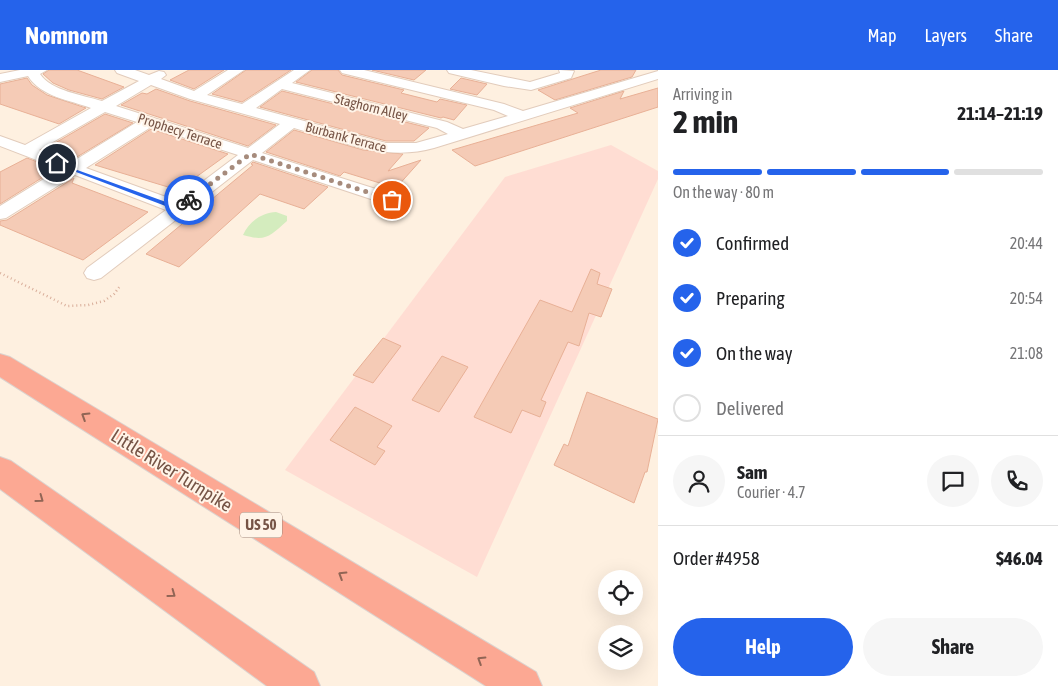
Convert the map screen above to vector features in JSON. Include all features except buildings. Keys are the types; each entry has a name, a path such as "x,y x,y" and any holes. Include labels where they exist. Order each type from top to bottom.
{"highway":[{"name":"Little River Turnpike","path":"0,364 522,686"},
{"path":"0,471 300,686"}],"street":[{"name":"Burbank Terrace","path":"122,70 148,81 194,96 397,150 417,148 658,75"},
{"path":"26,151 168,70"},
{"path":"194,96 237,70"},
{"path":"245,110 280,84 303,70"},
{"path":"347,70 499,106 521,116"},
{"path":"454,70 504,82 531,86 566,75 566,70"},
{"path":"504,82 514,70"},
{"path":"0,78 36,71"},
{"name":"Prophecy Terrace","path":"36,71 39,83 52,90 392,200"},
{"name":"Staghorn Alley","path":"280,84 442,124 460,134"},
{"path":"0,214 150,121"},
{"path":"94,273 291,122"},
{"path":"0,141 178,208"}],"path":[{"path":"0,273 67,306 88,305 104,301 114,294 120,286"}],"shaded area":[{"path":"611,145 658,171 658,179 477,577 285,470 505,177"}],"green space":[{"path":"276,212 287,216 287,221 272,234 263,238 243,235 256,219"}],"way so far":[{"path":"189,200 250,154 392,200"}],"route":[{"path":"57,163 178,208 189,200"}]}
